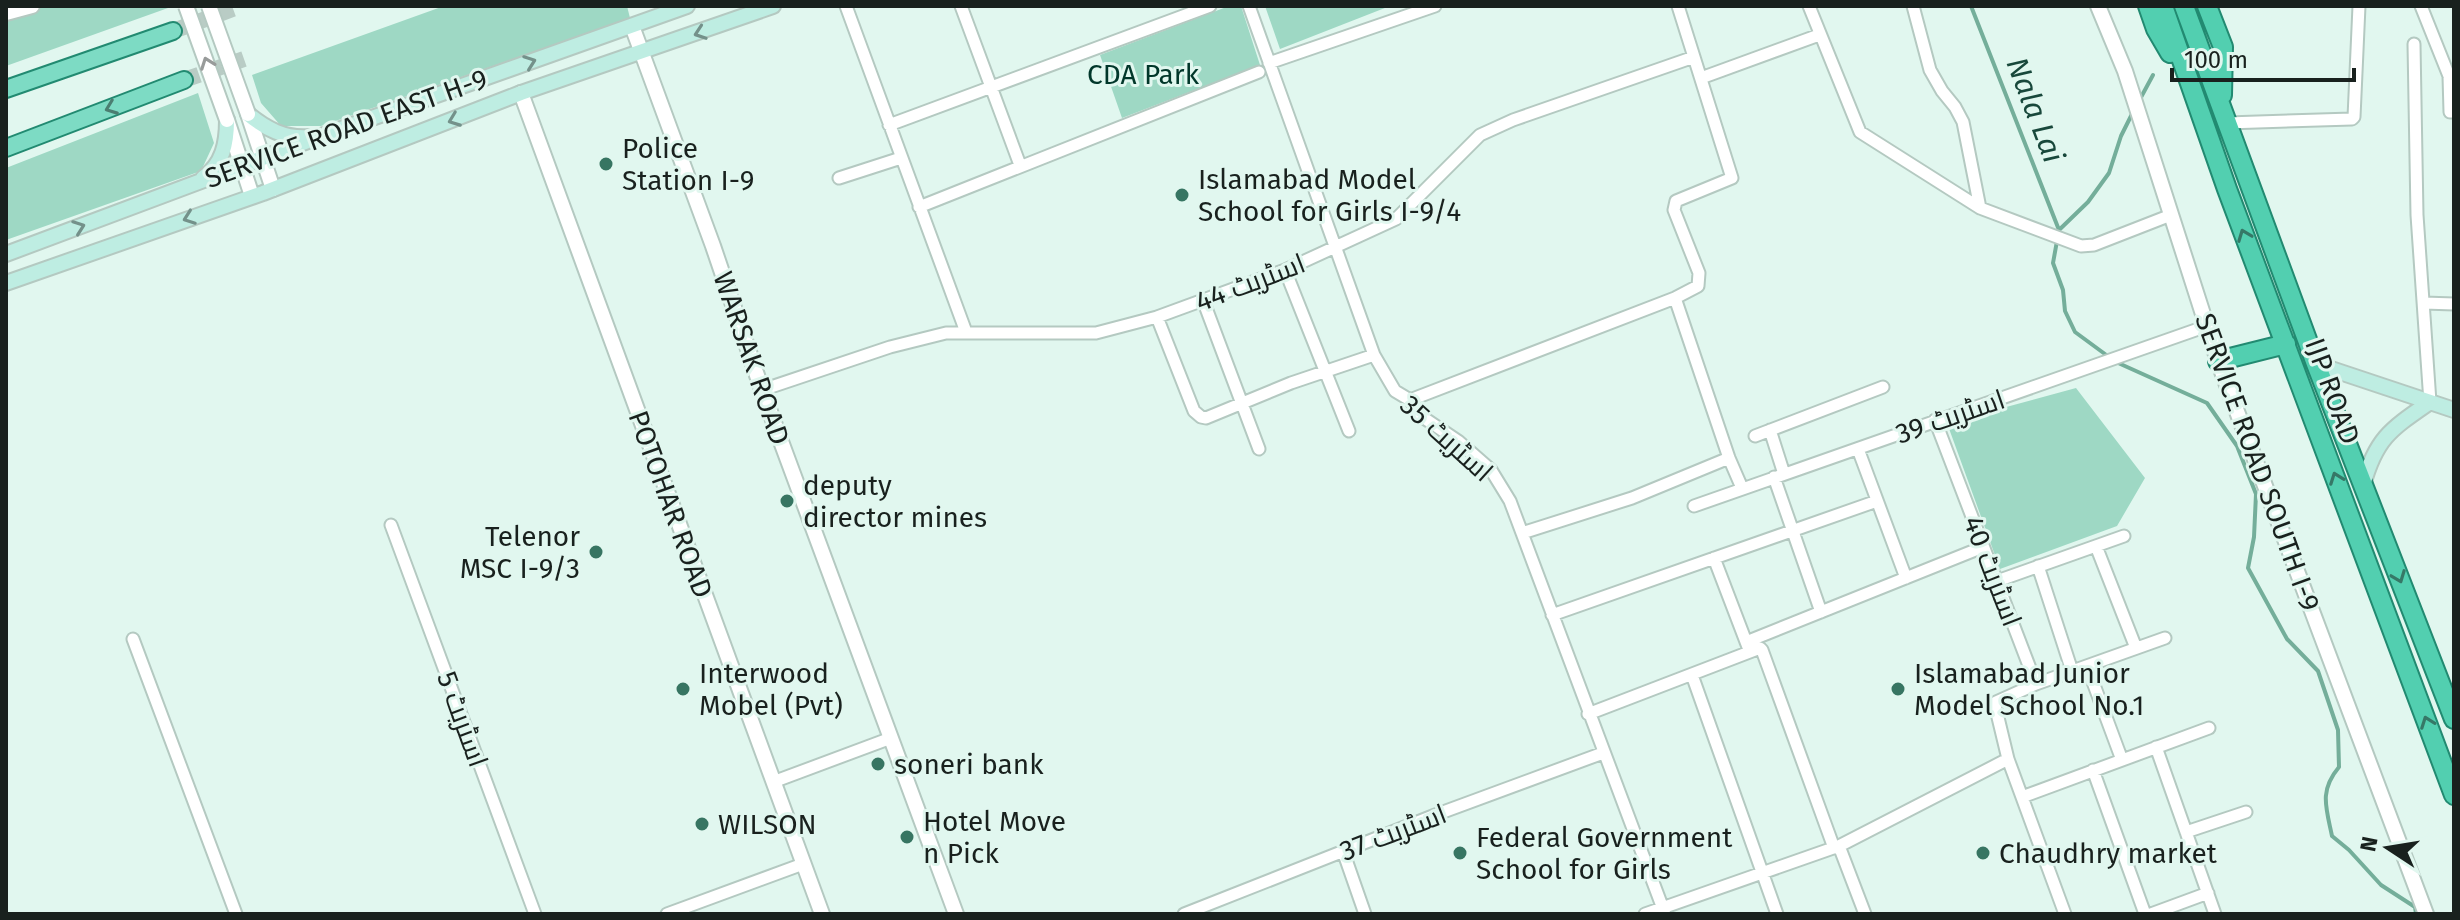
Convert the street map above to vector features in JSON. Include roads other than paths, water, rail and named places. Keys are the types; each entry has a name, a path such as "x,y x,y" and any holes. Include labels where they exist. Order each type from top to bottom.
{"highway":[{"path":"2148,6 2156,29 2193,94"},
{"name":"IJP ROAD","path":"2163,6 2227,189 2454,795"},
{"name":"IJP ROAD","path":"2184,6 2363,485 2447,683 2454,719"},
{"path":"2207,6 2223,47 2224,115"},
{"path":"2218,361 2286,344"}],"main road":[{"name":"SERVICE ROAD EAST H-9","path":"6,254 324,135 687,6"},
{"name":"SERVICE ROAD EAST H-9","path":"6,283 263,192 521,93 773,6"},
{"path":"6,89 173,31"},
{"path":"6,148 184,80"},
{"path":"248,114 264,127 283,135 304,138 324,135"},
{"path":"192,184 209,174 221,158 227,140 227,120"},
{"path":"2316,364 2454,410"},
{"path":"2363,485 2370,459 2384,437 2430,402"}],"street":[{"path":"6,13 32,6"},
{"path":"186,6 243,165 263,192"},
{"path":"209,6 263,158 263,192"},
{"path":"846,6 966,332"},
{"path":"961,6 1020,165"},
{"path":"889,125 1210,6"},
{"name":"اسٹریٹ 35","path":"1249,6 1374,355 1395,391 1410,400 1421,416 1458,441 1491,470 1510,501 1664,911"},
{"path":"1269,63 1435,6"},
{"path":"1410,400 1675,298 1698,286 1700,279 1674,210 1676,201 1732,178 1678,6"},
{"path":"1809,6 1860,132 1980,208 2081,246 2094,245 2171,215"},
{"path":"1913,6 1930,70 1963,122 1980,208"},
{"name":"SERVICE ROAD SOUTH I-9","path":"2098,6 2125,71 2218,361 2426,914"},
{"path":"2224,115 2352,119 2359,6"},
{"path":"2421,6 2449,76 2450,112 2454,112"},
{"name":"WARSAK ROAD","path":"632,26 762,390 956,914"},
{"path":"1701,78 1819,35"},
{"path":"2414,44 2417,215 2430,402"},
{"name":"اسٹریٹ 44","path":"762,390 890,347 946,333 1096,333 1157,317 1285,270 1396,219 1480,135 1513,120 1694,57"},
{"path":"919,207 1259,72"},
{"name":"POTOHAR ROAD","path":"521,93 822,914"},
{"path":"839,178 901,158"},
{"path":"1285,270 1349,431"},
{"path":"1675,298 1742,488"},
{"path":"1203,300 1259,449"},
{"path":"2424,303 2454,304"},
{"path":"1157,317 1194,411 1206,418 1324,371 1374,355"},
{"name":"اسٹریٹ 39","path":"1694,506 2207,326"},
{"path":"1755,436 1883,387"},
{"name":"اسٹریٹ 40","path":"1935,420 2036,684"},
{"path":"1770,430 1792,530 1821,612"},
{"path":"1858,449 1906,578"},
{"path":"1522,533 1632,498 1729,458"},
{"path":"1552,615 1877,501"},
{"name":"اسٹریٹ 5","path":"391,525 535,914"},
{"path":"1997,581 2124,536"},
{"path":"2096,546 2136,648"},
{"path":"1588,714 1692,675 1821,612 1983,547"},
{"path":"1714,558 1748,646"},
{"path":"2038,566 2072,671"},
{"path":"2065,914 2008,759 1996,702 2036,684 2165,638"},
{"path":"133,639 236,914"},
{"path":"1748,646 1762,650 1865,914"},
{"path":"2087,666 2122,760"},
{"path":"1692,675 1777,914"},
{"path":"2022,797 2209,728"},
{"path":"773,782 891,738"},
{"path":"2156,747 2215,914"},
{"name":"اسٹریٹ 37","path":"1184,914 1603,753"},
{"path":"1645,914 1664,911 1837,847 2008,759"},
{"path":"2093,770 2148,914 2208,893"},
{"path":"2186,832 2246,812"},
{"path":"1343,851 1365,914"},
{"path":"667,914 803,864"}],"waterway":[{"name":"Nala Lai","path":"1971,6 2059,230 2053,263 2063,290 2065,311 2075,332 2109,357"},
{"name":"Nala Lai","path":"2139,101 2153,75"},
{"name":"Nala Lai","path":"2059,230 2088,202 2109,173 2133,112"},
{"name":"Nala Lai","path":"2116,362 2207,403 2237,446 2256,494 2254,537 2248,568 2287,639 2318,671 2338,730 2339,767 2326,792 2332,836 2381,885 2415,907 2416,914"}],"tunnel":[{"path":"173,31 238,7"},
{"path":"184,80 244,59"}],"place":[{"name":"Police Station I-9","path":"606,164"},
{"name":"Islamabad Model School for Girls I-9/4","path":"1182,195"},
{"name":"deputy director mines","path":"787,501"},
{"name":"Telenor MSC I-9/3","path":"596,552"},
{"name":"Interwood Mobel (Pvt)","path":"683,689"},
{"name":"Islamabad Junior Model School No.1","path":"1898,689"},
{"name":"soneri bank","path":"878,764"},
{"name":"WILSON","path":"702,824"},
{"name":"Hotel Move n Pick","path":"907,837"},
{"name":"Federal Government School for Girls","path":"1460,853"},
{"name":"Chaudhry market","path":"1983,853"}],"park label":[{"name":"CDA Park","path":"1143,74"}]}
